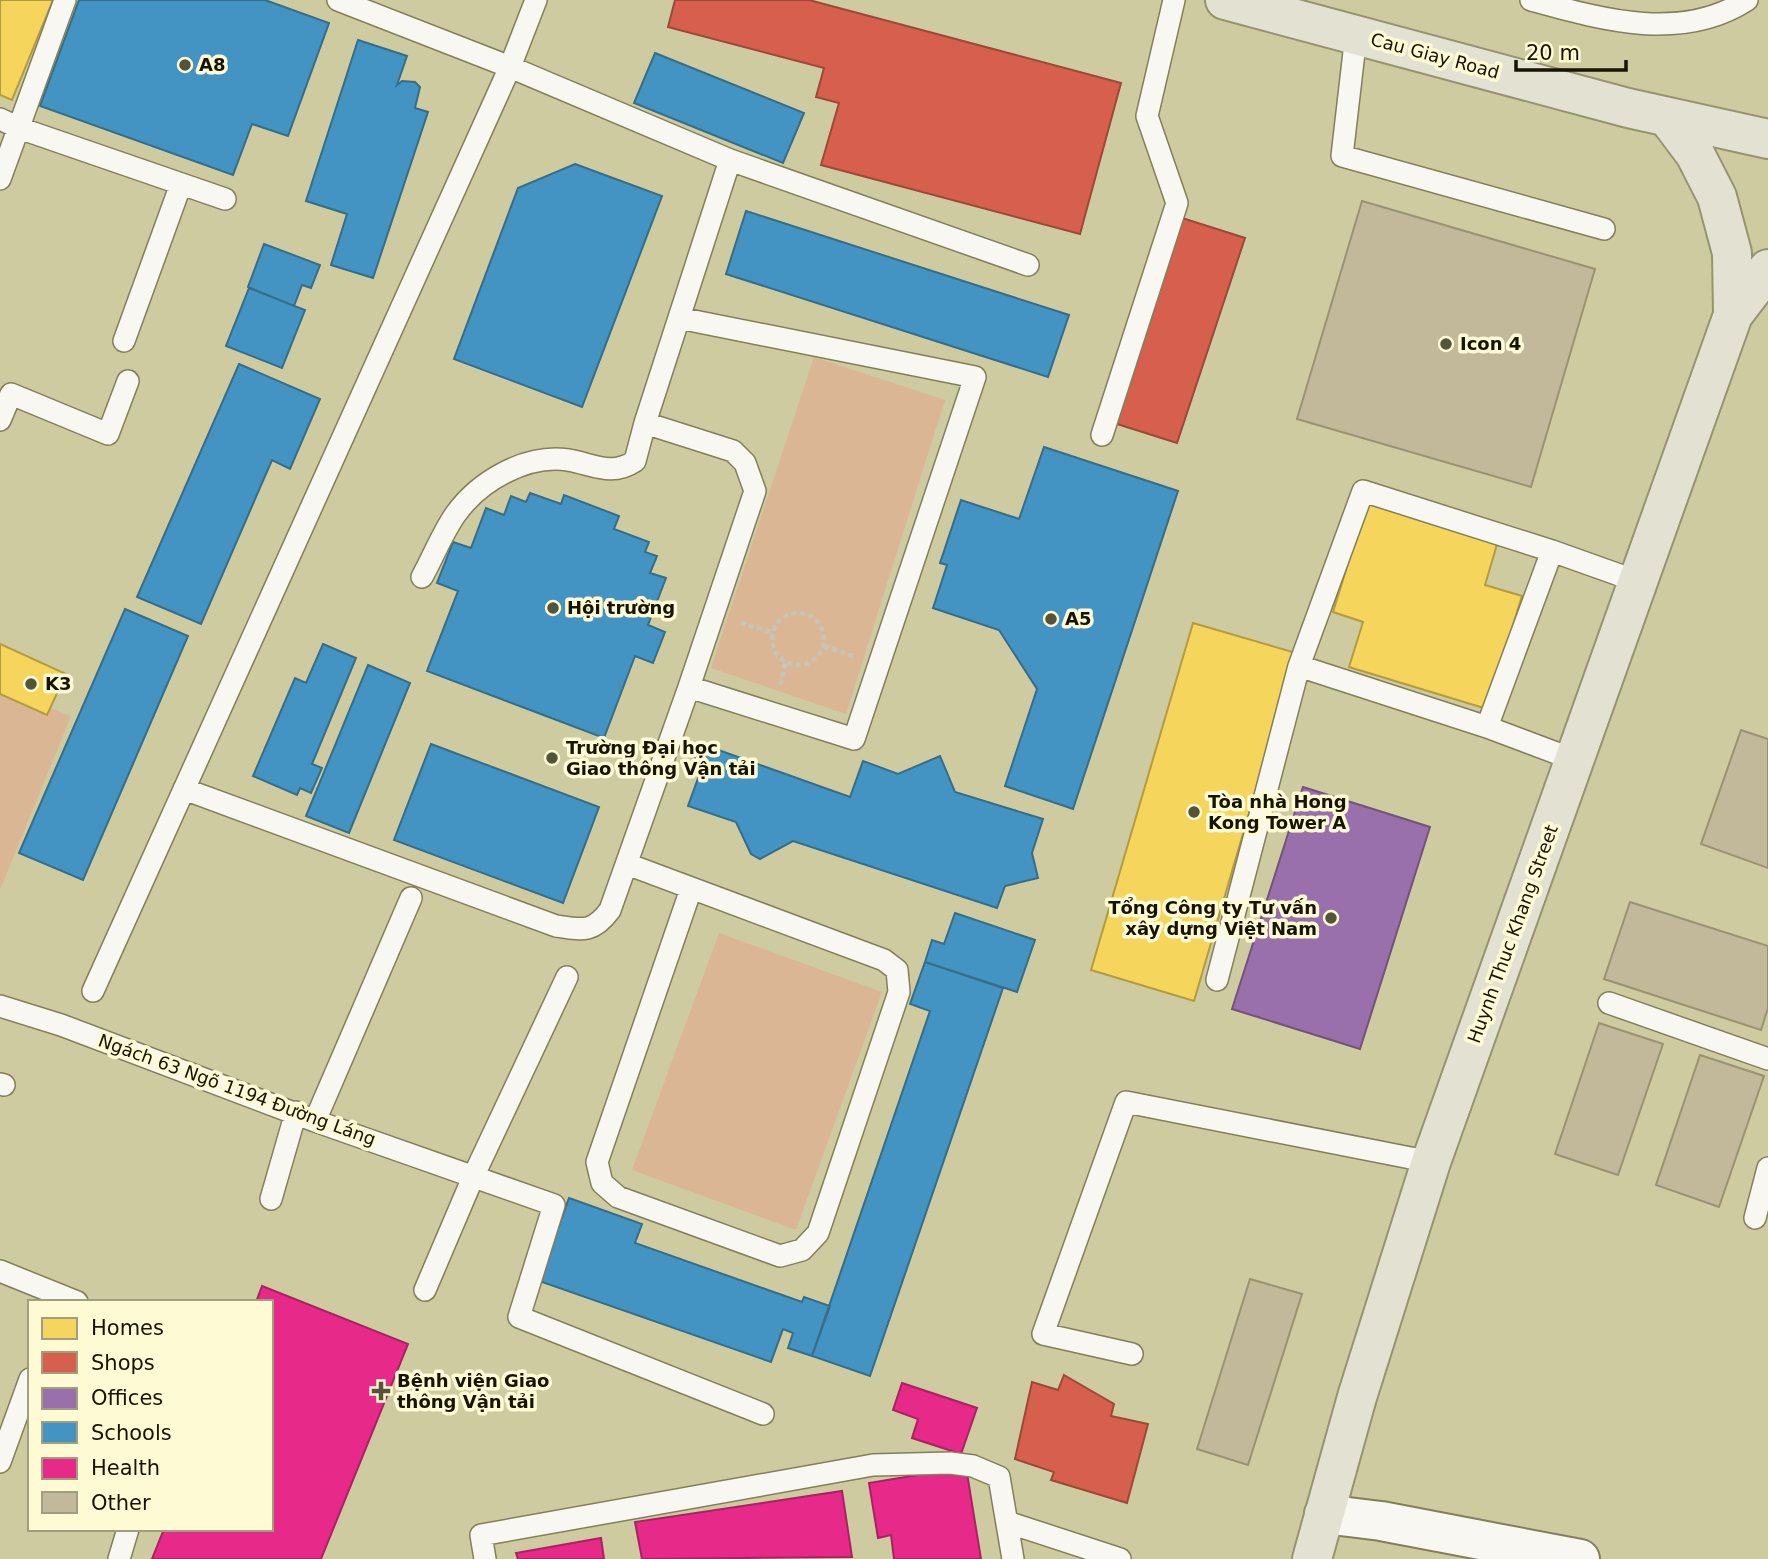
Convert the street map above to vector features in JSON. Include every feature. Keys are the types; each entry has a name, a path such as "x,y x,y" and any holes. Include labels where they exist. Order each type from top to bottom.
{"main road":[{"name":"Cau Giay Road","path":"1225,0 1668,118 1768,139"},
{"name":"Huynh Thuc Khang Street","path":"1668,118 1695,154 1717,197 1732,253 1733,315"},
{"name":"Huynh Thuc Khang Street","path":"1312,1559 1357,1397 1431,1162 1733,315 1768,270"}],"street":[{"path":"1324,1514 1381,1521 1575,1559"}],"lane":[{"path":"0,179 9,123 65,0"},
{"path":"338,0 510,67 730,160 1028,265"},
{"path":"93,991 510,67 536,0"},
{"path":"1102,435 1177,203 1147,116 1174,0"},
{"path":"1531,0 1574,12 1638,23 1670,25 1700,20 1733,9 1747,0"},
{"path":"1356,35 1342,156 1604,229"},
{"path":"9,123 225,198"},
{"path":"422,577 456,513 491,480 528,461 565,460 603,469 623,469 635,461 730,160"},
{"path":"124,341 181,184"},
{"path":"678,318 975,377 854,739 689,687"},
{"path":"0,419 11,394 108,434 128,381"},
{"path":"184,789 556,926 583,930 600,924 610,910 755,491 745,463 733,451 645,423"},
{"path":"1217,980 1299,666 1363,491 1552,551 1639,582"},
{"path":"1487,727 1552,551"},
{"path":"1299,666 1487,727 1575,760"},
{"path":"626,864 884,960 897,970 899,992 818,1233 803,1250 780,1256 618,1197 601,1183 597,1161 691,889"},
{"path":"271,1199 306,1117 411,898"},
{"path":"425,1290 474,1175 567,977"},
{"path":"1609,1003 1768,1059"},
{"name":"Ngách 63 Ngõ 1194 Đường Láng","path":"0,1006 61,1025 306,1117 554,1205 519,1317 762,1414"},
{"path":"1132,1354 1043,1334 1126,1102 1431,1162"},
{"path":"1755,1218 1768,1168"},
{"path":"0,1271 64,1300"},
{"path":"0,1462 28,1385"},
{"path":"485,1559 481,1535 873,1465 950,1463 973,1466 999,1477 1013,1559"},
{"path":"1007,1522 1120,1559"},
{"path":"118,1559 127,1531"}],"path":[{"path":"805,613 813,616 819,622 825,637 821,652 809,663 794,665 779,658 774,650 772,632 775,625 789,614 805,613"}],"shaded area":[{"path":"814,357 945,400 846,714 711,668"},
{"path":"0,688 71,716 0,890"},
{"path":"719,933 882,992 796,1230 632,1170"}],"building: Homes":[{"path":"0,0 53,0 12,100 0,95"},
{"path":"1367,502 1498,541 1485,585 1522,596 1487,709 1349,667 1363,622 1333,612"},
{"name":"Tòa nhà Hong Kong Tower A","path":"1193,623 1296,653 1194,1001 1091,970"},
{"name":"K3","path":"0,644 66,674 47,715 0,694"}],"building: Shops":[{"path":"675,0 809,0 1121,83 1080,234 821,165 839,103 816,97 824,68 668,27"},
{"path":"1179,217 1245,238 1177,443 1111,422"},
{"path":"1064,1375 1114,1404 1111,1416 1148,1424 1127,1503 1051,1480 1054,1472 1015,1459 1032,1382 1058,1390"}],"building: Offices":[{"name":"Tổng Công ty Tư vấn xây dựng Việt Nam","path":"1303,787 1430,827 1360,1049 1232,1009"}],"building: Schools":[{"name":"A8","path":"79,0 265,0 329,23 288,136 252,124 233,175 40,106"},
{"path":"358,40 407,56 397,85 402,81 415,82 420,87 415,108 428,112 373,278 331,265 347,214 306,201"},
{"path":"655,53 804,113 783,163 634,103"},
{"path":"575,164 662,196 582,407 454,359 518,188"},
{"path":"746,211 1069,315 1048,377 726,274"},
{"path":"264,244 320,265 311,288 302,285 294,306 248,287"},
{"path":"249,288 305,310 282,368 226,346"},
{"path":"239,364 320,399 290,469 272,460 201,624 137,597"},
{"name":"A5","path":"1044,447 1178,491 1073,809 1005,786 1037,689 999,630 933,608 947,565 940,563 961,500 1019,519"},
{"name":"Hội trường","path":"530,493 561,504 564,495 619,516 614,529 649,542 645,552 657,556 650,573 666,578 648,625 665,632 653,663 635,656 604,738 427,671 458,591 437,583 453,542 471,548 486,508 504,515 511,496 526,502"},
{"path":"125,609 188,636 83,880 19,853"},
{"path":"323,644 356,658 312,764 322,768 311,793 300,788 297,795 253,776 295,678 306,683"},
{"path":"368,665 410,683 349,833 306,816"},
{"path":"431,744 599,807 563,903 394,840"},
{"path":"710,747 850,797 863,761 898,774 940,756 955,792 1043,819 1032,853 1038,878 1005,886 997,908 793,841 760,859 751,854 736,822 688,806 701,770 694,755"},
{"path":"955,913 1035,940 1017,992 925,962 932,940 944,944"},
{"path":"925,962 1003,988 870,1376 812,1356 930,1011 910,1004"},
{"path":"569,1198 642,1224 635,1243 802,1302 804,1297 830,1306 812,1356 788,1348 793,1333 783,1329 771,1362 539,1281"}],"building: Health":[{"path":"262,1286 408,1344 321,1559 152,1559 163,1531 273,1531 273,1300 257,1300"},
{"path":"902,1383 977,1408 961,1454 912,1438 918,1419 893,1410"},
{"path":"966,1467 981,1559 894,1559 891,1535 878,1538 869,1483"},
{"path":"842,1491 852,1557 642,1559 635,1522"},
{"path":"601,1538 604,1559 518,1559 516,1553"}],"building: Other":[{"name":"Icon 4","path":"1362,201 1595,269 1531,487 1297,419"},
{"path":"1741,730 1768,739 1768,868 1701,844"},
{"path":"1630,902 1768,946 1768,1008 1761,1030 1604,979"},
{"path":"1599,1023 1663,1044 1618,1175 1555,1154"},
{"path":"1700,1055 1764,1076 1719,1207 1656,1185"},
{"path":"1250,1279 1302,1294 1248,1465 1197,1449"}],"place":[{"name":"A8","path":"185,65"},
{"name":"Icon 4","path":"1446,344"},
{"name":"Hội trường","path":"553,608"},
{"name":"A5","path":"1051,619"},
{"name":"K3","path":"31,684"},
{"name":"Trường Đại học Giao thông Vận tải","path":"552,758"},
{"name":"Tòa nhà Hong Kong Tower A","path":"1194,812"},
{"name":"Tổng Công ty Tư vấn xây dựng Việt Nam","path":"1331,918"},
{"name":"Bệnh viện Giao thông Vận tải","path":"381,1391"}]}
